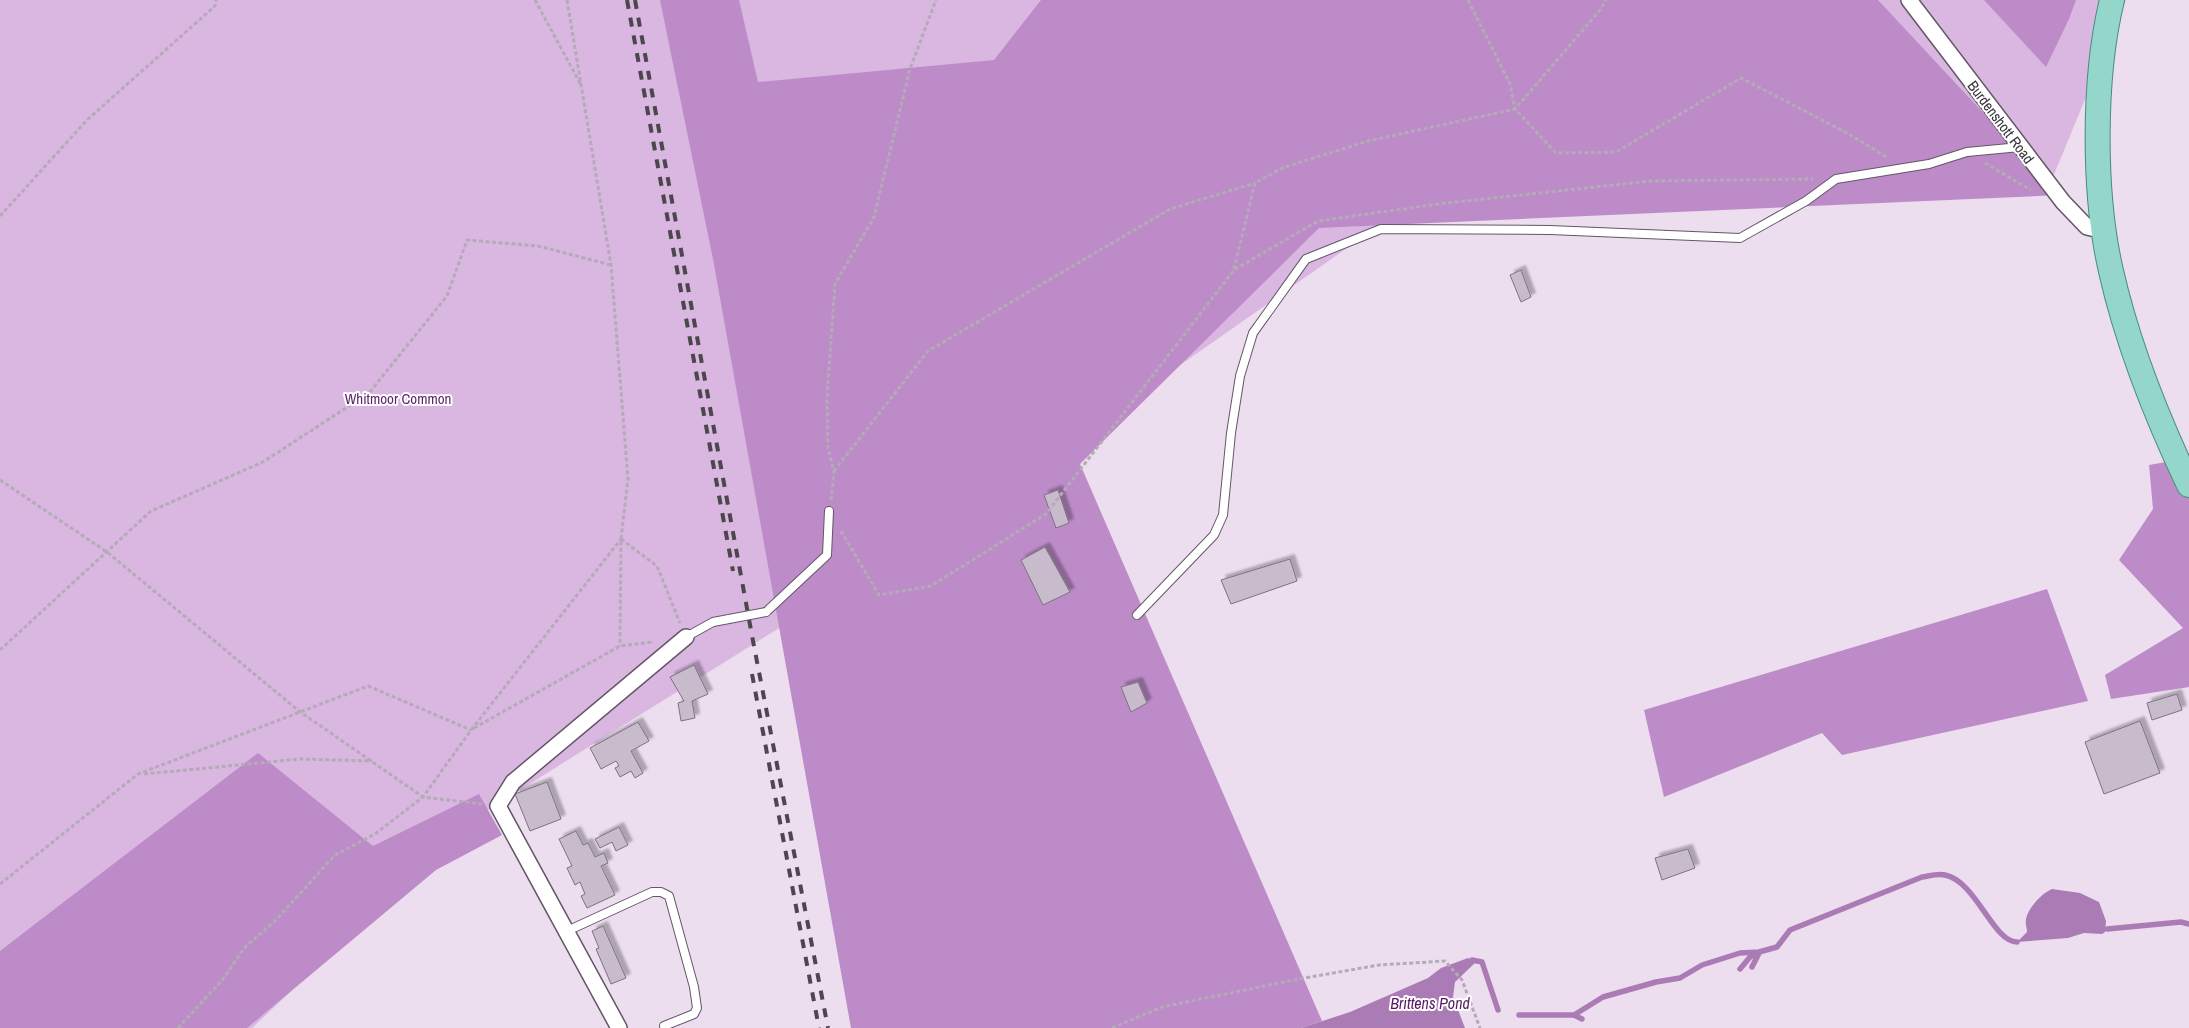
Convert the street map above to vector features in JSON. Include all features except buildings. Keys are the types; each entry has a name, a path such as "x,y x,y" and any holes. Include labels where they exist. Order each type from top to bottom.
{"main road":[{"path":"2112,0 2102,67 2099,110 2100,181 2104,231 2111,270 2142,373 2189,485"}],"street":[{"name":"Burdenshott Road","path":"1908,0 2075,216 2087,227 2104,231"},
{"path":"619,1028 498,806 513,782 686,637"}],"lane":[{"path":"1138,615 1214,535 1224,515 1240,376 1253,333 1306,259 1381,229 1550,230 1740,238 1806,201 1836,179 1929,164 1966,152 2020,147"},
{"path":"686,637 713,622 766,612 827,555 830,511"},
{"path":"567,931 652,892 662,892 669,896 694,987 697,1008 694,1014 664,1026"}],"path":[{"path":"0,216 87,120 214,6 216,0"},
{"path":"535,0 583,88"},
{"path":"567,0 611,265 628,479 621,539 620,646"},
{"path":"936,0 910,69 874,217 835,284 827,397 828,448 834,472 830,511 879,595 931,586 1046,514 1234,270 1318,221 1438,204 1650,181 1836,179"},
{"path":"1468,0 1510,84 1515,109 1556,153 1616,152 1741,78 1849,134 1905,168"},
{"path":"834,472 928,351 1170,209 1255,184 1282,168 1368,141 1515,109 1600,10 1606,0"},
{"path":"1966,152 2033,192"},
{"path":"1234,270 1255,184"},
{"path":"0,650 151,511 263,462 369,393 447,296 467,240 538,246 611,265"},
{"path":"0,480 107,552 299,711 423,797 498,806"},
{"path":"471,730 620,646 686,637 657,566 621,539"},
{"path":"178,1028 223,979 245,947 274,922 335,856 375,834 423,797 471,730 621,539"},
{"path":"0,884 138,774 368,686 471,730"},
{"path":"138,774 300,759 372,761"},
{"path":"1112,1028 1162,1007 1299,979 1379,966 1445,961 1462,980 1480,1028"}],"green space":[{"name":"Whitmoor Common","path":"0,0 2126,0 2053,177 1387,220 1019,478 475,818 252,1028 0,1028"}],"shaded area":[{"path":"660,0 739,0 758,82 994,60 1041,0 1878,0 2060,195 1319,228 1080,464 1322,1021 1301,1028 851,1028 713,259"},
{"path":"1984,0 2076,0 2046,67"},
{"path":"2189,458 2189,687 2111,699 2105,675 2183,628 2119,560 2153,509 2149,465"},
{"path":"2047,589 2088,701 1842,755 1822,733 1664,797 1644,710"},
{"path":"258,753 373,846 479,794 502,835 436,870 247,1028 0,1028 0,951"}],"water":[{"path":"2052,889 2080,893 2099,902 2106,921 2105,932 2102,934 2084,933 2068,938 2017,942 2027,932 2026,919 2032,906"},
{"name":"Brittens Pond","path":"1468,958 1476,962 1455,982 1453,997 1465,1028 1301,1028 1350,1012 1428,978 1441,968"}],"waterway":[{"path":"1574,1015 1603,997 1656,982 1680,978 1702,965 1740,953 1759,952 1777,947 1790,930 1922,877 1939,874 1956,880 1966,888 2000,932 2008,939 2017,942"},
{"path":"2107,929 2181,922 2189,924"},
{"path":"1740,969 1750,957 1757,953"},
{"path":"1752,967 1759,953"},
{"path":"1472,960 1482,962 1498,1010"},
{"path":"1519,1015 1574,1015 1582,1019"}],"railway":[{"path":"627,0 733,571"},
{"path":"635,0 753,641 828,1028"},
{"path":"752,674 819,1028"}]}
